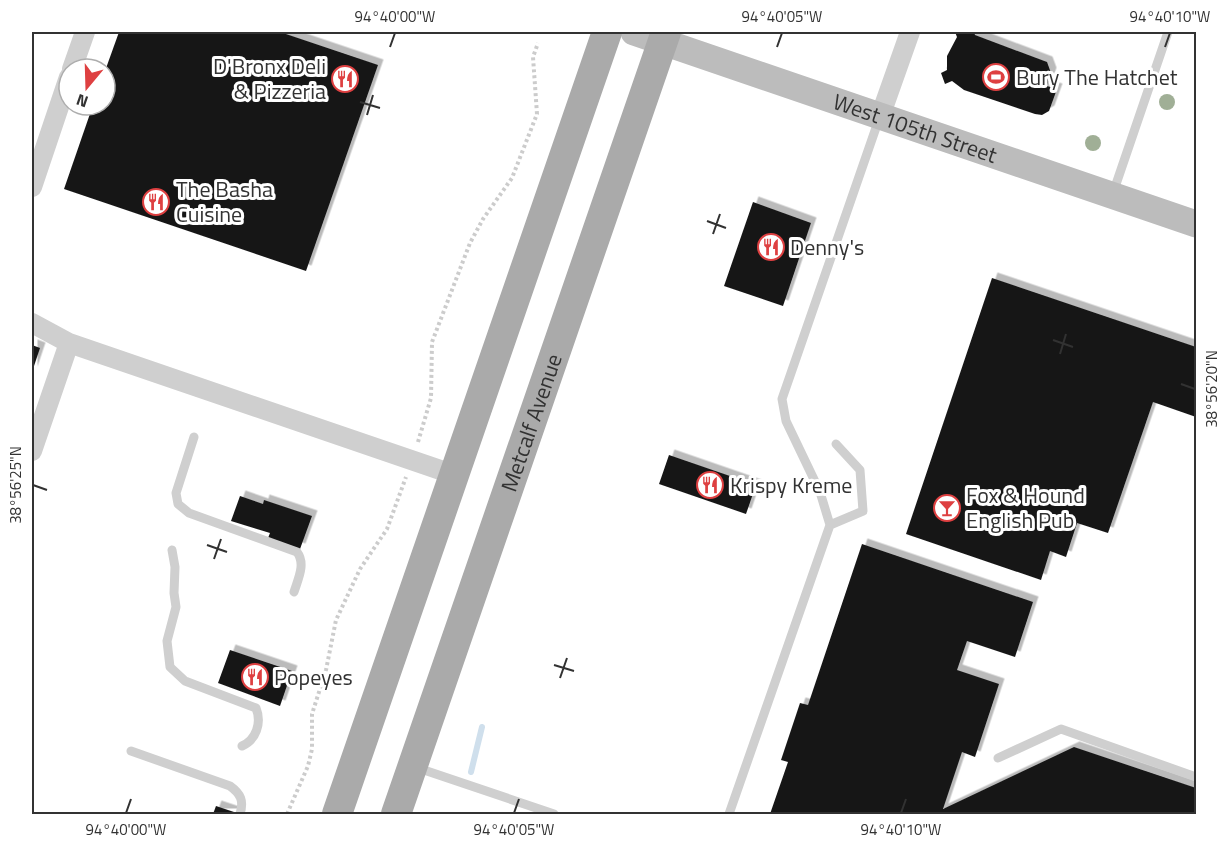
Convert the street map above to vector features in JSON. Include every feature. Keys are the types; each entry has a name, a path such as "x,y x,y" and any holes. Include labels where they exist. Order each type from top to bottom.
{"main road":[{"path":"337,814 608,32"},
{"name":"Metcalf Avenue","path":"396,814 664,37"}],"street":[{"path":"76,57 85,32"},
{"name":"West 105th Street","path":"634,32 664,37 1197,224"},
{"path":"881,114 910,32"},
{"path":"32,187 57,113"},
{"path":"32,323 69,343 455,475"},
{"path":"32,452 69,343"}],"lane":[{"path":"1113,195 1168,32"},
{"path":"729,814 830,525 820,492 786,421 782,399 881,114"},
{"path":"194,437 176,493 178,504 189,513 297,552 302,559 302,565 294,592"},
{"path":"830,525 863,511 860,470 836,444"},
{"path":"172,550 176,567 174,592 176,607 167,640 167,660 170,667 185,681 255,708 259,716 254,735 250,742 242,746"},
{"path":"998,758 1061,729 1197,777"},
{"path":"131,751 230,786 240,796 243,806 240,814"},
{"path":"413,766 554,814"}],"path":[{"path":"287,814 308,766 312,749 312,714 326,670 336,620 360,569 387,528 412,462 431,398 432,342 470,243 483,219 512,178 537,114 533,57 538,43"}],"building":[{"path":"119,32 280,32 378,65 306,271 64,189 89,117 117,117 117,57 110,57"},
{"name":"Bury The Hatchet","path":"955,32 974,32 975,35 1047,62 1051,73 1047,86 1057,89 1049,111 1042,115 1035,114 964,90 952,81 945,84 941,73 947,70 947,56 957,37"},
{"path":"753,202 811,223 783,306 724,286"},
{"path":"992,278 1196,347 1196,417 1153,402 1108,533 1077,523 1066,557 1050,551 1041,580 906,534"},
{"path":"32,345 40,348 32,372"},
{"path":"669,455 756,485 746,514 659,484"},
{"path":"240,496 263,504 264,500 312,516 300,549 268,538 270,533 231,521"},
{"path":"862,544 1033,602 1015,657 967,641 957,670 999,684 975,757 962,752 943,809 1074,747 1196,788 1196,814 770,814 788,762 781,760 800,703 808,705"},
{"name":"Popeyes","path":"230,650 292,671 280,706 218,683"},
{"path":"216,806 234,812 234,814 213,814"}],"waterway":[{"path":"471,772 482,727"}],"place":[{"name":"Bury The Hatchet","path":"996,77"},
{"name":"D'Bronx Deli & Pizzeria","path":"345,79"},
{"name":"The Basha Cuisine","path":"156,202"},
{"name":"Denny's","path":"771,247"},
{"name":"Krispy Kreme","path":"710,485"},
{"name":"Fox & Hound English Pub","path":"947,508"},
{"name":"Popeyes","path":"255,677"}]}
